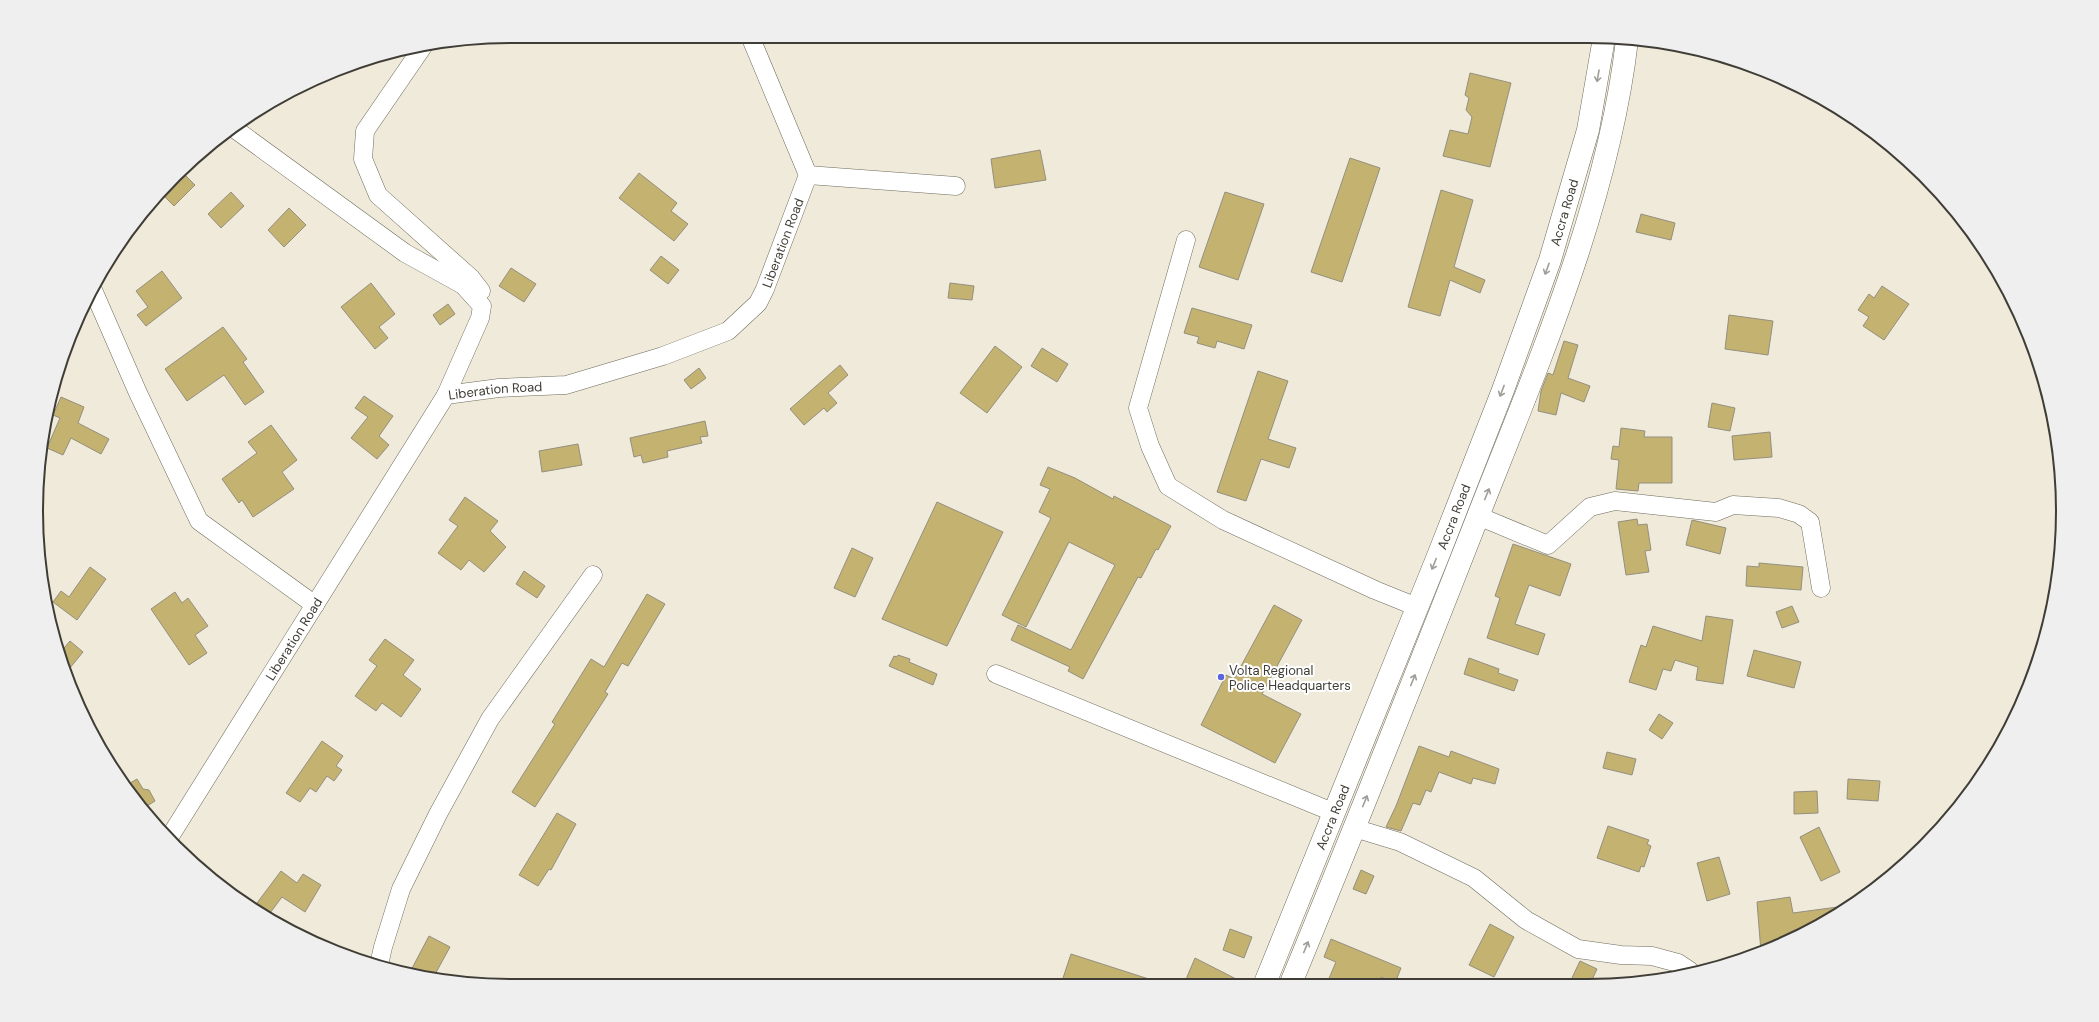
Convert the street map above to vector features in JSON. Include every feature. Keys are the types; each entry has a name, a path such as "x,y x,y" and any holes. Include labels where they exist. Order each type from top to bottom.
{"main road":[{"name":"Accra Road","path":"1267,979 1335,813 1503,390 1550,260 1588,130 1603,43"},
{"name":"Accra Road","path":"1293,979 1525,399 1573,267 1611,136 1626,45"}],"street":[{"path":"753,43 808,175 956,186"},
{"path":"418,52 365,130 363,159 378,195 471,278 482,292 480,318 446,395"},
{"path":"238,131 405,253 463,285 482,306"},
{"name":"Liberation Road","path":"172,833 446,395 499,388 566,385 663,356 728,332 758,303 765,290 808,175"},
{"path":"1186,240 1138,408 1150,446 1168,486 1223,520 1375,590 1417,607"},
{"path":"96,296 138,393 200,521 315,605"},
{"path":"1478,516 1548,545 1590,507 1615,501 1716,512 1733,505 1778,508 1799,514 1810,522 1821,588"},
{"path":"380,960 401,889 438,814 490,719 593,575"},
{"path":"996,674 1335,813"},
{"path":"1354,828 1400,842 1474,878 1526,920 1578,950 1620,955 1652,956 1678,963 1686,968"}],"building":[{"path":"1470,73 1511,83 1490,167 1443,156 1450,130 1468,134 1472,117 1466,110 1469,98 1465,95"},
{"path":"1040,150 1046,180 995,188 991,159"},
{"path":"1350,158 1380,168 1342,282 1311,272"},
{"path":"639,173 677,203 671,211 688,224 674,241 619,198"},
{"path":"185,175 195,185 174,206 164,196"},
{"path":"1441,190 1473,200 1454,267 1485,280 1480,293 1450,280 1440,316 1408,307"},
{"path":"231,192 244,206 221,228 208,214"},
{"path":"1225,192 1264,204 1238,280 1199,267"},
{"path":"289,208 306,225 284,247 268,230"},
{"path":"1641,214 1675,223 1671,240 1636,232"},
{"path":"661,256 679,270 668,284 650,270"},
{"path":"511,268 536,284 524,302 499,286"},
{"path":"162,271 182,298 146,326 137,315 148,307 136,291"},
{"path":"371,283 395,314 379,327 388,338 375,349 341,307"},
{"path":"950,283 974,286 972,300 948,298"},
{"path":"1882,286 1909,304 1884,340 1863,326 1869,317 1858,310 1869,294 1874,298"},
{"path":"448,304 455,314 440,325 433,315"},
{"path":"1192,308 1252,325 1244,349 1217,341 1215,348 1197,343 1199,337 1184,333"},
{"path":"1729,315 1773,321 1768,355 1725,349"},
{"path":"223,327 247,359 243,362 264,392 245,405 224,375 187,401 165,369"},
{"path":"1564,341 1578,345 1568,378 1590,386 1584,402 1561,393 1556,415 1538,411 1541,391 1548,373 1553,375"},
{"path":"995,346 1022,367 987,413 960,393"},
{"path":"1042,348 1068,364 1057,382 1031,366"},
{"path":"840,365 848,375 828,393 837,403 827,412 824,408 804,425 790,409"},
{"path":"699,368 706,378 691,389 684,380"},
{"path":"1258,371 1288,381 1268,439 1296,448 1289,468 1261,459 1246,501 1217,492"},
{"path":"364,396 393,416 379,436 389,445 377,459 351,438 368,417 355,408"},
{"path":"61,397 84,407 78,423 109,439 101,454 71,438 63,455 47,448 60,418 53,414"},
{"path":"1712,403 1735,408 1730,431 1708,427"},
{"path":"705,421 708,436 700,437 702,443 667,451 668,457 643,463 641,455 634,457 630,438"},
{"path":"271,425 297,460 282,472 294,489 253,517 242,500 239,503 222,479 257,453 248,442"},
{"path":"1621,428 1645,431 1644,437 1672,437 1672,483 1639,483 1638,491 1616,489 1619,460 1611,459 1613,446 1619,447"},
{"path":"1770,432 1772,457 1734,460 1732,436"},
{"path":"578,444 582,465 542,472 539,451"},
{"path":"1048,467 1075,478 1113,499 1114,496 1171,526 1158,550 1156,549 1141,578 1138,577 1083,679 1068,671 1070,667 1011,640 1018,625 1071,650 1115,565 1069,542 1026,627 1002,615 1051,518 1039,512 1050,489 1040,485"},
{"path":"465,497 498,521 490,531 506,547 484,572 469,560 461,570 438,553 458,526 449,520"},
{"path":"937,502 1003,532 947,646 882,619"},
{"path":"1637,519 1638,525 1647,524 1651,550 1645,551 1649,572 1626,575 1618,522"},
{"path":"1692,520 1726,528 1720,554 1686,545"},
{"path":"1513,544 1571,564 1560,596 1529,585 1515,624 1545,634 1538,655 1487,638 1500,598 1495,596"},
{"path":"852,548 873,558 855,597 834,588"},
{"path":"1759,563 1803,567 1801,590 1746,586 1747,566 1759,567"},
{"path":"90,567 106,579 77,620 53,602 61,591 69,597"},
{"path":"524,571 545,586 537,598 516,584"},
{"path":"175,592 182,603 188,598 208,626 195,635 207,653 189,665 151,609"},
{"path":"647,594 665,604 628,666 622,663 605,692 608,694 535,807 512,792 555,724 552,722 591,659 604,667"},
{"path":"1274,605 1302,620 1262,694 1301,714 1275,763 1201,725 1226,675 1234,679"},
{"path":"1792,606 1799,622 1782,628 1776,612"},
{"path":"1706,616 1733,620 1723,684 1696,680 1698,667 1675,660 1671,671 1663,669 1656,690 1629,682 1641,645 1646,647 1653,626 1702,641"},
{"path":"385,639 414,660 403,675 421,689 401,717 382,703 376,711 355,696 377,666 369,660"},
{"path":"70,641 83,652 70,667 68,661 64,648"},
{"path":"1754,650 1801,662 1794,688 1747,676"},
{"path":"898,655 910,659 909,662 937,674 933,685 889,666 894,656 897,657"},
{"path":"1469,658 1499,669 1498,673 1518,680 1514,691 1464,674"},
{"path":"1659,714 1673,723 1662,739 1649,730"},
{"path":"322,741 343,756 336,766 342,770 334,781 327,776 316,792 310,788 300,802 286,793"},
{"path":"1419,746 1449,757 1451,751 1499,769 1495,784 1473,778 1471,784 1439,772 1431,792 1426,790 1420,805 1413,803 1401,831 1386,827 1396,806"},
{"path":"1607,752 1636,759 1632,775 1603,768"},
{"path":"137,779 143,789 149,790 155,801 148,806 130,783"},
{"path":"1848,779 1880,781 1878,801 1847,799"},
{"path":"1817,791 1818,813 1794,814 1794,792"},
{"path":"557,813 576,824 551,870 549,869 538,886 519,875"},
{"path":"1608,826 1649,840 1647,844 1651,846 1644,867 1641,866 1639,872 1597,858"},
{"path":"1819,827 1840,872 1821,881 1800,837"},
{"path":"1719,857 1730,894 1707,901 1697,863"},
{"path":"1361,870 1374,876 1366,894 1353,889"},
{"path":"281,871 297,883 303,874 321,885 305,912 282,897 271,912 257,903"},
{"path":"1790,897 1793,913 1836,907 1795,931 1760,945 1757,902"},
{"path":"1490,924 1514,937 1494,977 1469,965"},
{"path":"1230,929 1252,937 1244,958 1223,950"},
{"path":"429,936 450,947 436,973 412,968"},
{"path":"1331,939 1401,968 1397,979 1386,979 1381,977 1380,979 1329,979 1336,962 1324,957"},
{"path":"1071,954 1149,979 1063,979"},
{"path":"1195,958 1236,979 1186,979"},
{"path":"1580,961 1597,969 1592,979 1571,979"}],"place":[{"name":"Volta Regional Police Headquarters","path":"1221,677"}]}
